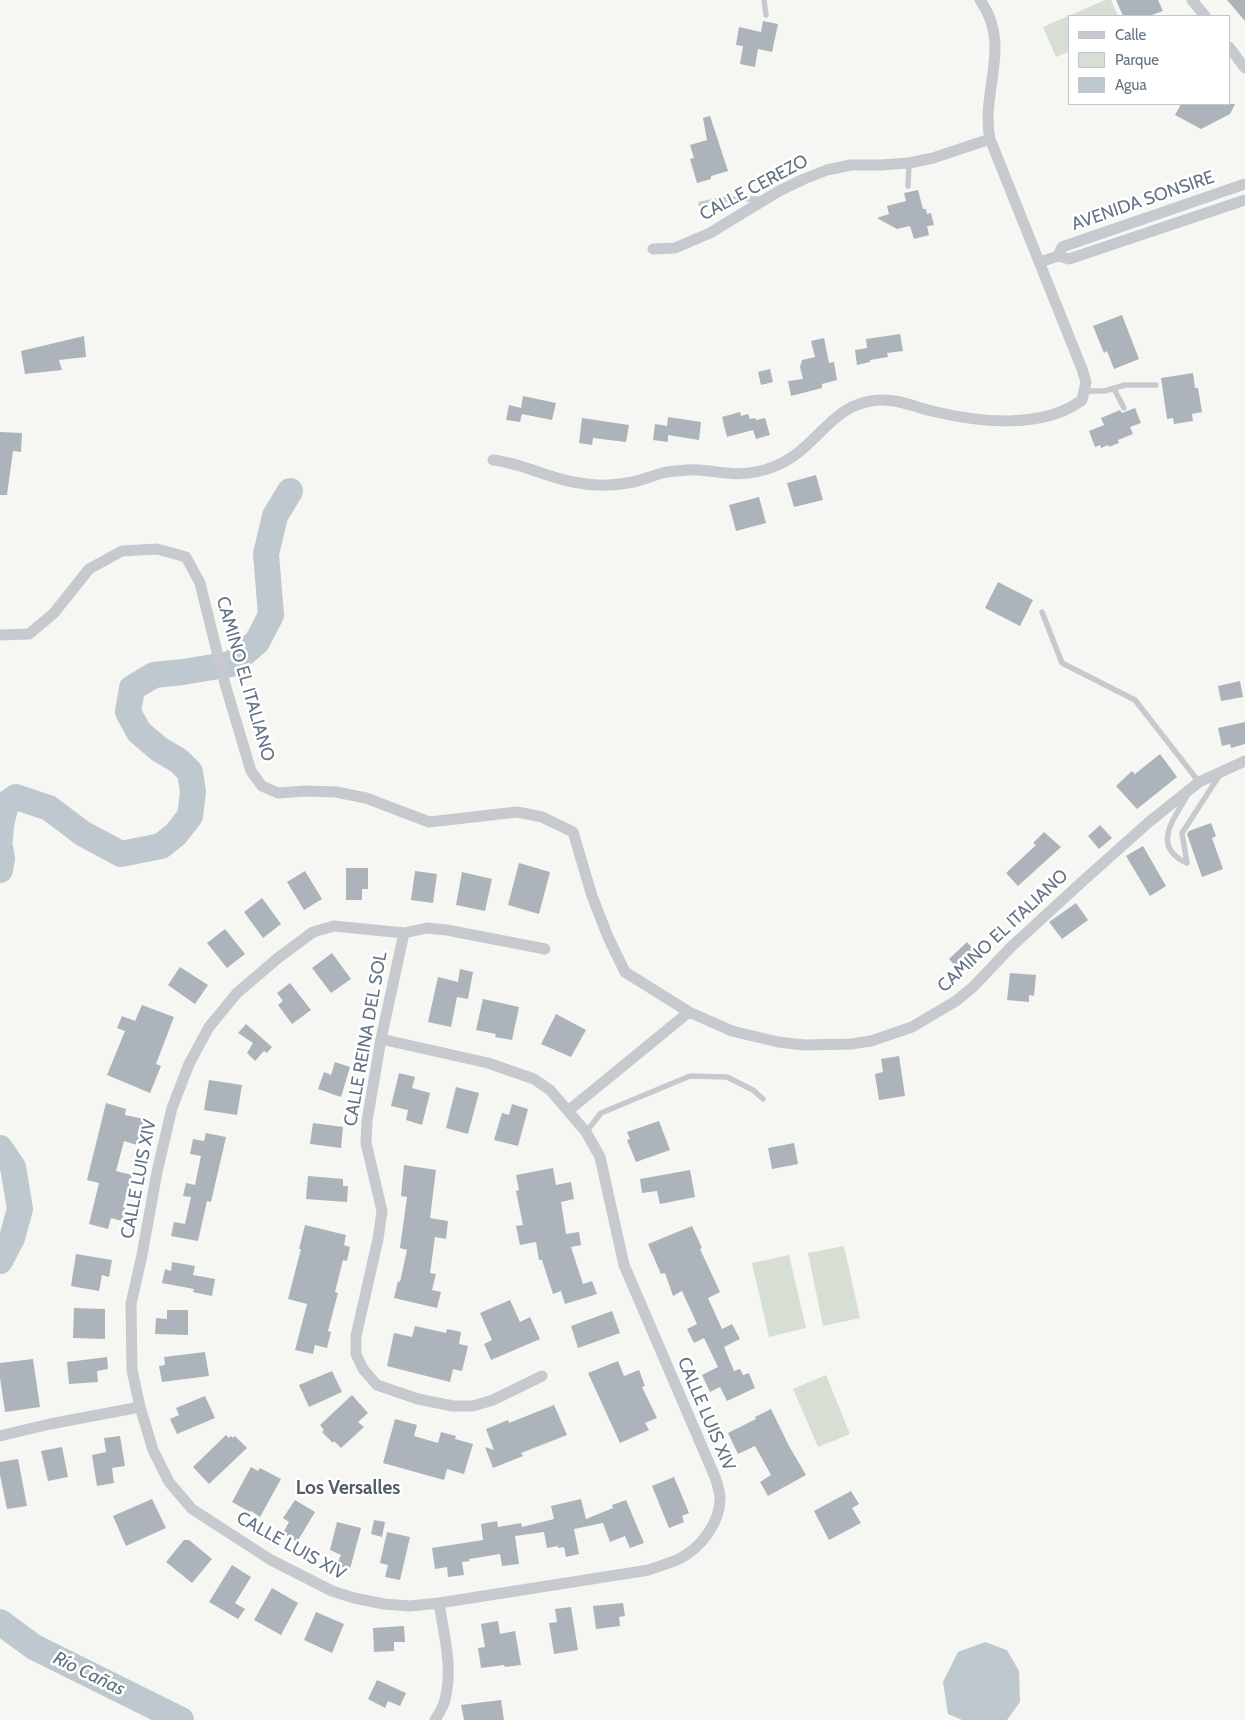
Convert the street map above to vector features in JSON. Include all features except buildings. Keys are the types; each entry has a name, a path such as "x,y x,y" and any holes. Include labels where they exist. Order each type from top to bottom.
{"street":[{"path":"493,460 505,461 555,478 592,484 631,482 664,473 691,470 727,474 747,473 777,465 791,458 809,444 842,412 866,402 896,401 956,417 1002,421 1029,419 1059,412 1073,407 1082,400 1086,382 1082,369 990,139 987,125 990,86 996,52 995,35 991,20 980,0"},
{"path":"1192,0 1204,15"},
{"path":"1230,48 1245,68"},
{"name":"CALLE CEREZO","path":"653,249 675,248 710,233 804,178 827,170 852,165 908,163 933,158 990,139"},
{"name":"AVENIDA SONSIRE","path":"1058,256 1062,247 1245,184"},
{"path":"1233,189 1241,201"},
{"name":"AVENIDA SONSIRE","path":"1040,262 1058,256 1069,259 1241,201"},
{"name":"CAMINO EL ITALIANO","path":"0,635 29,634 54,613 89,568 122,551 157,549 186,557 200,583 225,684 252,770 262,786 278,793 306,791 336,792 366,798 429,822 516,812 542,817 573,832 592,896 608,937 625,972 689,1012 725,1028 757,1038 804,1045 851,1044 872,1041 912,1027 943,1010 973,987 1011,947 1122,845 1195,786 1245,761"},
{"name":"CALLE LUIS XIV","path":"381,1039 507,1068 534,1079 550,1090 586,1132 600,1157 624,1265 715,1477 720,1496 717,1515 709,1532 696,1546 679,1559 649,1570 439,1604 410,1606 384,1604 354,1598 332,1591 271,1560 192,1509 169,1482 153,1450 140,1407 132,1370 130,1304 142,1255 157,1172 172,1108 189,1064 209,1027 237,993 278,958 313,932 334,926 404,933 427,928 447,930 545,948"},
{"name":"CALLE REINA DEL SOL","path":"404,933 381,1039 367,1121 366,1142 382,1211 378,1239 356,1336 356,1354 363,1369 377,1385 418,1399 453,1406 473,1406 493,1400 542,1376"},
{"path":"568,1111 689,1012"},
{"path":"0,1436 50,1424 140,1407"},
{"path":"435,1720 444,1704 449,1662 439,1604"}],"lane":[{"path":"764,0 766,15"},
{"path":"908,163 908,186"},
{"path":"701,204 729,198 766,199"},
{"path":"1085,391 1105,391 1125,385 1156,385"},
{"path":"1114,389 1124,408"},
{"path":"1042,612 1062,663 1135,700 1195,786 1172,821 1167,838 1172,854 1187,863 1182,833 1221,772"},
{"path":"586,1132 601,1112 690,1076 727,1077 754,1090 763,1099"}],"green space":[{"path":"1105,0 1111,0 1118,15 1071,15"},
{"path":"1068,16 1068,52 1056,57 1043,27"},
{"path":"844,1246 860,1318 823,1326 808,1253"},
{"path":"789,1255 806,1328 769,1337 752,1263"},
{"path":"826,1375 850,1434 818,1447 793,1389"}],"water":[{"path":"985,1642 1007,1650 1019,1671 1020,1702 1007,1720 962,1720 948,1714 943,1682 958,1652"}],"waterway":[{"path":"0,839 6,804 16,797 49,808 82,833 121,854 161,846 176,834 190,816 193,792 190,772 179,761 159,749 139,732 128,712 132,688 154,675 231,664 257,642 271,615 266,554 275,516 290,491"},
{"path":"0,847 2,859 0,870"},
{"name":"Río Cañas","path":"0,1148 13,1167 20,1209 12,1238 0,1261"},
{"name":"Río Cañas","path":"0,1622 34,1647 181,1720"}],"district":[{"name":"Los Versalles","path":"348,1488"}]}
